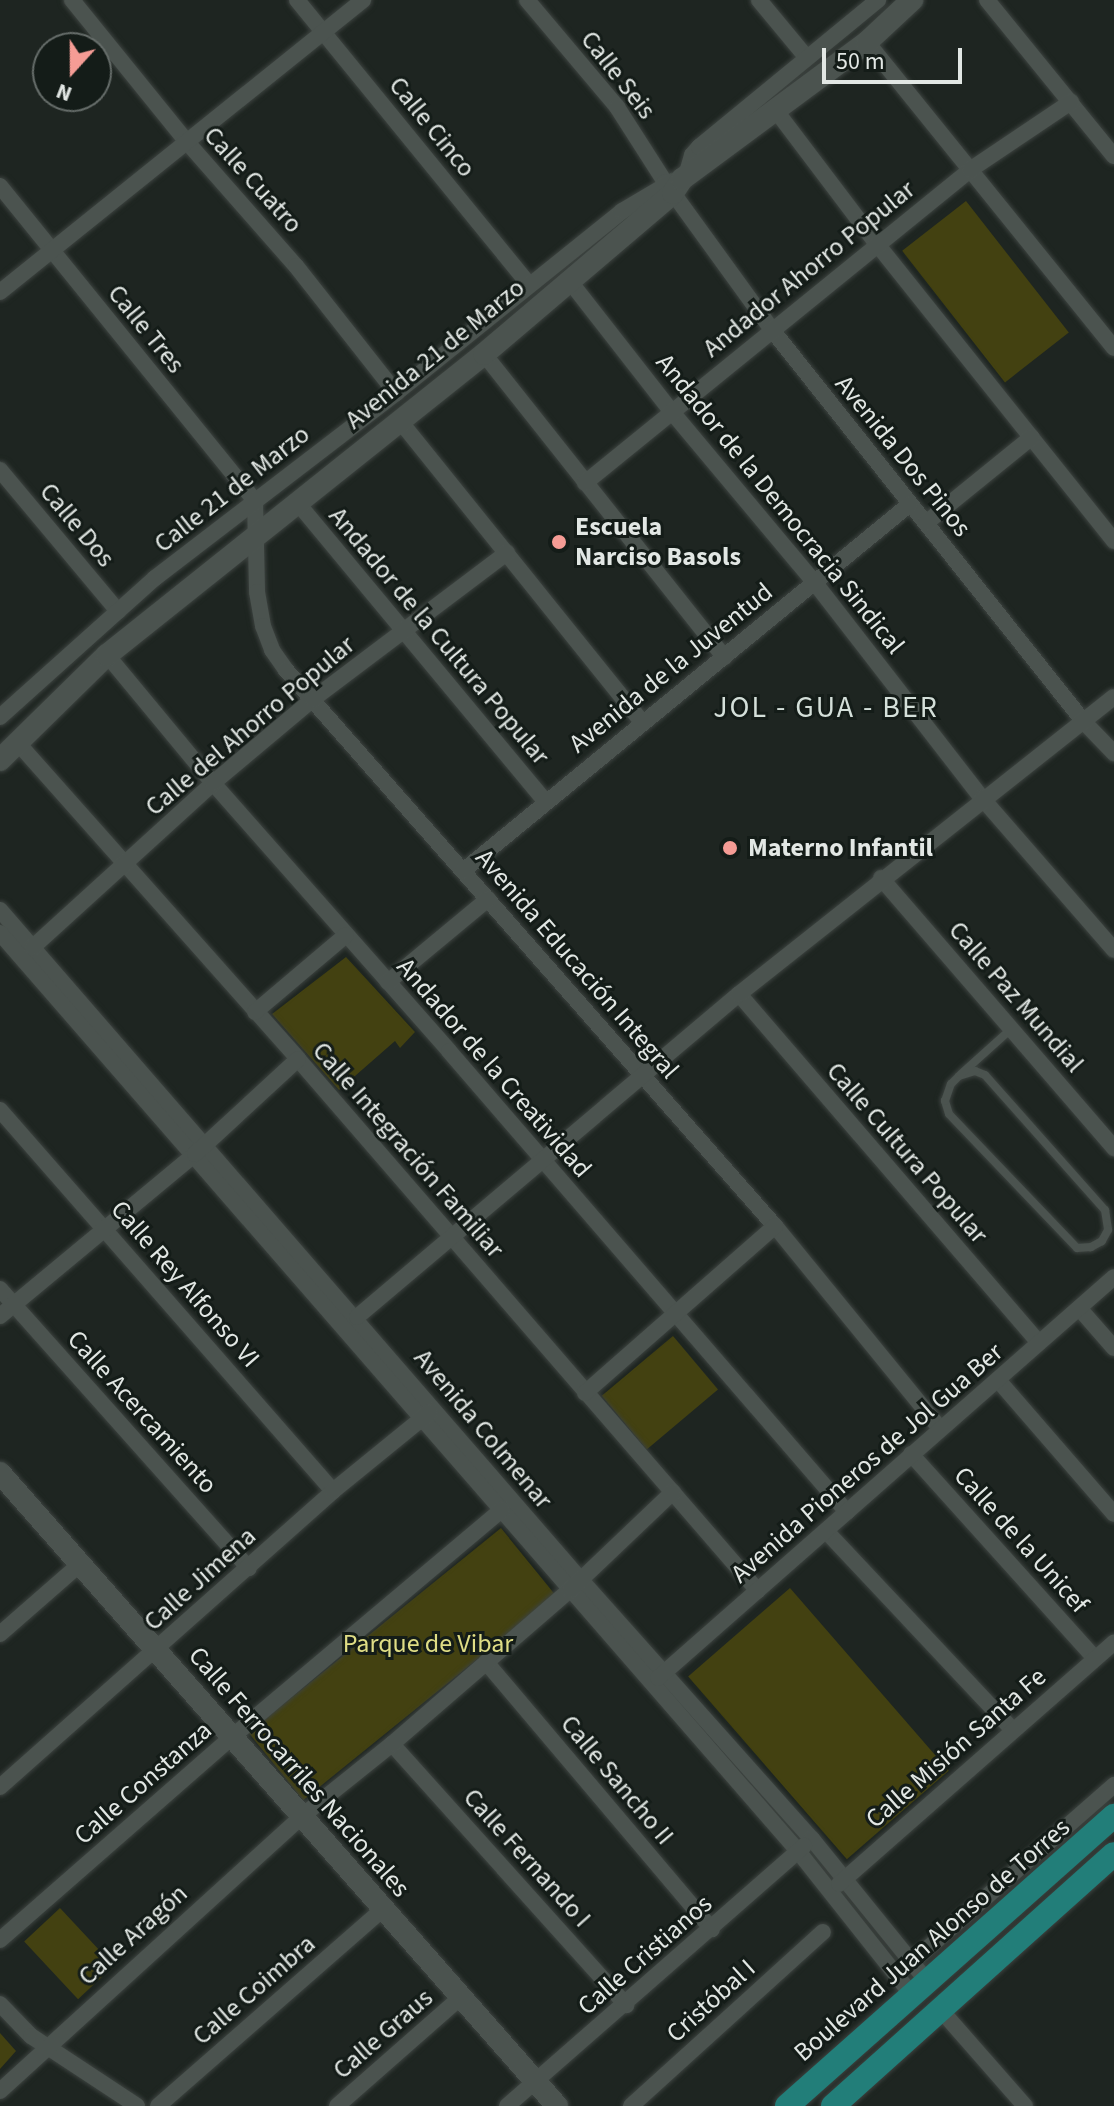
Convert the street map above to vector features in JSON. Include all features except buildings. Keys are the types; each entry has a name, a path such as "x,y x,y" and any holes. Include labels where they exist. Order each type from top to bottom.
{"main road":[{"name":"Boulevard Juan Alonso de Torres","path":"787,2106 917,1979 1114,1816"},
{"path":"833,2106 1114,1854"}],"street":[{"name":"Calle Cuatro","path":"72,0 187,142 296,266 396,393"},
{"name":"Calle Cinco","path":"297,0 529,284"},
{"path":"0,292 363,0"},
{"name":"Calle Seis","path":"527,0 677,183"},
{"path":"759,0 807,58"},
{"name":"Calle 21 de Marzo","path":"0,717 118,611 396,393 529,284 622,211 677,183 699,147 878,0"},
{"name":"Avenida 21 de Marzo","path":"0,760 107,655 296,501 484,354 677,183 777,112 867,42 912,0"},
{"path":"987,0 1114,156"},
{"path":"867,42 1114,348"},
{"name":"Andador Ahorro Popular","path":"585,483 970,170 1071,102"},
{"path":"777,112 877,244 1114,541"},
{"name":"Avenida Dos Pinos","path":"677,183 773,331 1083,721 1114,753"},
{"name":"Calle Tres","path":"0,186 255,501"},
{"name":"Andador de la Democracia Sindical","path":"568,279 672,412 815,583 982,798 1114,950"},
{"path":"484,354 724,657"},
{"path":"400,421 643,723"},
{"path":"926,523 1032,437"},
{"name":"Calle Dos","path":"0,470 118,611"},
{"name":"Avenida Educación Integral","path":"255,501 257,592 263,626 272,650 775,1226 940,1428"},
{"name":"Andador de la Cultura Popular","path":"296,501 545,801"},
{"name":"Avenida de la Juventud","path":"463,871 910,504"},
{"name":"Calle del Ahorro Popular","path":"33,947 213,783 313,699 507,553"},
{"name":"Andador de la Creatividad","path":"107,655 213,783 847,1512"},
{"path":"357,1317 541,1158 739,994 982,798 1114,697"},
{"name":"Calle Integración Familiar","path":"17,742 298,1059 758,1591"},
{"name":"Calle Paz Mundial","path":"881,878 1114,1148"},
{"path":"388,982 488,899"},
{"name":"Avenida Colmenar","path":"0,910 200,1148 657,1679 831,1891 917,1979"},
{"name":"Avenida Colmenar","path":"0,933 357,1317 502,1510 576,1585"},
{"path":"255,1012 346,935"},
{"name":"Calle Cultura Popular","path":"739,994 1039,1343"},
{"path":"0,1316 200,1148 298,1059"},
{"name":"Calle Rey Alfonso VI","path":"0,1110 333,1491"},
{"path":"585,1393 775,1226"},
{"name":"Avenida Pioneros de Jol Gua Ber","path":"657,1679 1114,1277"},
{"name":"Calle Acercamiento","path":"0,1289 249,1568"},
{"path":"1079,1308 1114,1348"},
{"path":"998,1380 1114,1514"},
{"name":"Calle Jimena","path":"0,1787 157,1651 333,1491 429,1413"},
{"name":"Calle de la Unicef","path":"911,1454 1095,1658"},
{"name":"Calle Ferrocarriles Nacionales","path":"0,1473 557,2106"},
{"name":"Calle Aragón","path":"0,2091 45,2046 301,1817 392,1744 576,1585 673,1492"},
{"name":"Calle Constanza","path":"0,1940 232,1737 502,1510"},
{"path":"826,1531 1013,1730"},
{"path":"0,1634 80,1564"},
{"name":"Calle Misión Santa Fe","path":"831,1891 1114,1642"},
{"name":"Calle Sancho II","path":"486,1662 712,1929"},
{"name":"Avenida Colmenar","path":"657,1679 812,1839 917,1979"},
{"name":"Calle Fernando I","path":"392,1744 626,2005"},
{"path":"917,1979 1114,1785"},
{"name":"Calle Cristianos","path":"507,2106 812,1839"},
{"name":"Calle Coimbra","path":"158,2106 382,1910"},
{"name":"Cristóbal I","path":"631,2106 823,1932"},
{"name":"Calle Graus","path":"337,2106 461,1997"},
{"path":"0,2004 45,2046 137,2106"},
{"path":"940,2009 1025,2106"}],"lane":[{"path":"959,1076 975,1071 985,1075 1105,1210 1108,1230 1102,1241 1091,1247 1077,1248 945,1107 946,1095 959,1076 1011,1029"}],"green space":[{"path":"966,201 1069,333 1005,382 902,251"},
{"path":"346,957 415,1032 400,1048 395,1041 339,1090 272,1014"},
{"path":"673,1336 718,1390 647,1449 602,1396"},
{"name":"Parque de Vibar","path":"501,1528 556,1596 303,1800 248,1733"},
{"path":"790,1588 949,1771 847,1859 688,1677"},
{"path":"60,1908 114,1966 78,1999 24,1941"},
{"path":"0,2033 16,2051 0,2069"}],"place":[{"name":"Escuela Narciso Basols","path":"559,542"},
{"name":"Materno Infantil","path":"730,848"}],"district":[{"name":"JOL - GUA - BER","path":"826,708"}]}
